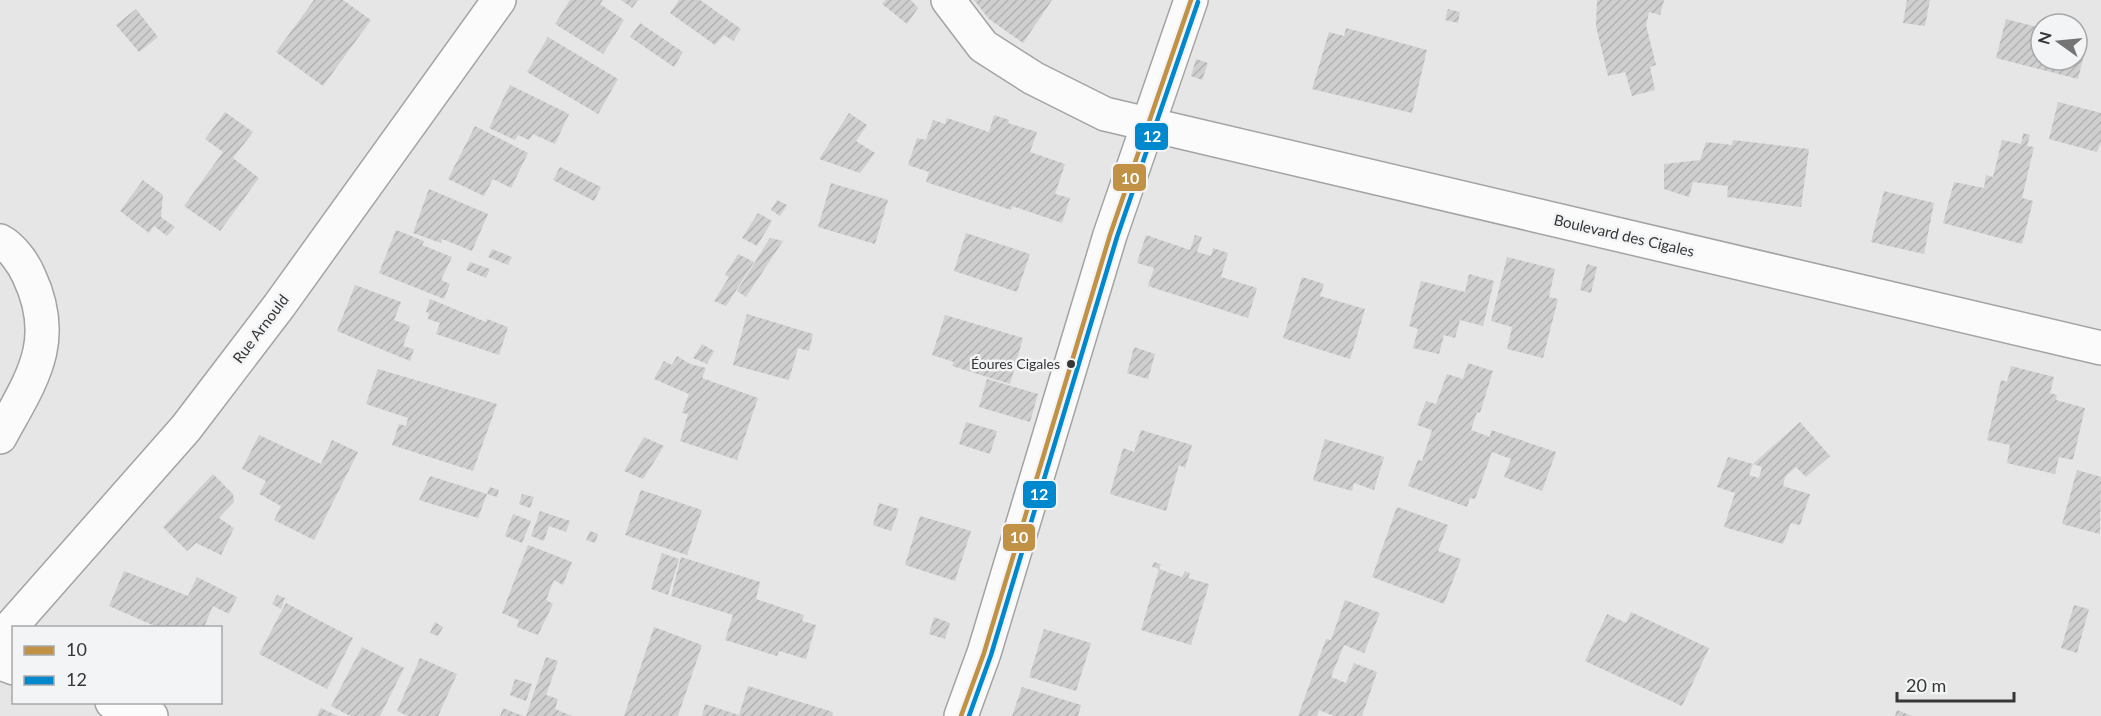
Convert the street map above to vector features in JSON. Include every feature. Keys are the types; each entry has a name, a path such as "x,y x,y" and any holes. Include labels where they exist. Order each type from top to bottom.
{"street":[{"name":"Rue Arnould","path":"0,639 186,428 279,306 499,0"},
{"name":"Boulevard des Cigales","path":"948,0 983,46 1023,72 1105,114 2101,348"},
{"path":"961,716 984,653 1071,360 1147,124 1191,0"},
{"path":"0,241 25,267 39,297 43,330 37,369 0,437"},
{"path":"118,704 151,716"}],"building":[{"path":"314,0 343,0 371,20 323,86 276,52"},
{"path":"570,0 603,0 600,4 624,20 603,54 555,24"},
{"path":"621,0 638,0 632,8"},
{"path":"679,0 700,0 741,29 733,41 724,35 715,45 670,13"},
{"path":"886,0 911,0 918,8 907,24 882,4"},
{"path":"974,0 1052,0 1023,43 989,19"},
{"path":"1597,0 1664,0 1660,15 1649,12 1646,25 1656,65 1650,67 1655,90 1632,96 1625,72 1608,76 1596,26"},
{"path":"1907,0 1930,0 1925,26 1903,23"},
{"path":"136,9 158,37 139,52 116,25"},
{"path":"1448,9 1460,12 1458,23 1445,20"},
{"path":"2006,19 2029,25 2029,66 1996,58"},
{"path":"640,23 683,52 674,67 630,37"},
{"path":"1346,28 1427,50 1412,113 1312,89 1329,32 1344,36"},
{"path":"548,37 618,79 598,114 527,72"},
{"path":"1196,59 1208,63 1202,80 1191,76"},
{"path":"2051,72 2080,72 2078,79"},
{"path":"510,85 569,114 555,144 533,134 529,140 518,135 515,140 489,128"},
{"path":"2058,102 2101,113 2101,142 2097,152 2049,139"},
{"path":"225,112 253,132 233,158 259,178 220,231 184,206 223,152 205,139"},
{"path":"849,113 867,125 856,141 875,153 860,173 819,159"},
{"path":"994,115 1009,120 1008,123 1037,132 1030,152 1065,164 1055,194 1070,198 1062,223 1012,206 1011,210 926,182 929,172 908,165 917,138 926,140 933,120 945,124 947,118 989,132"},
{"path":"475,126 528,153 511,188 493,179 484,196 448,179"},
{"path":"2023,133 2030,135 2027,146 2034,147 2022,198 2033,201 2022,244 1943,223 1954,182 1984,188 1986,175 1993,177 2002,140 2021,144"},
{"path":"1733,140 1809,149 1801,207 1727,197 1728,186 1693,182 1689,197 1664,189 1664,164 1700,160 1706,142 1732,145"},
{"path":"560,167 601,187 594,201 553,180"},
{"path":"143,180 163,195 161,217 175,227 167,236 154,226 149,233 120,211"},
{"path":"831,183 888,200 875,244 818,227"},
{"path":"429,189 488,214 472,251 442,239 441,243 413,233"},
{"path":"1884,191 1934,203 1924,254 1871,242"},
{"path":"777,200 787,205 780,216 771,210"},
{"path":"758,213 772,221 757,246 742,238"},
{"path":"396,230 424,241 422,245 452,257 441,280 450,284 444,299 379,273"},
{"path":"966,233 1030,254 1017,292 954,271"},
{"path":"1146,235 1190,250 1195,235 1202,237 1197,252 1211,256 1213,248 1228,253 1221,277 1257,288 1248,318 1148,286 1154,268 1137,263"},
{"path":"770,238 783,241 746,297 737,291"},
{"path":"492,249 512,257 508,265 488,257"},
{"path":"738,254 754,262 726,306 714,301 729,277 725,275"},
{"path":"1507,257 1555,269 1549,297 1558,299 1543,358 1507,349 1512,327 1491,321"},
{"path":"470,262 490,269 486,278 466,270"},
{"path":"1587,264 1597,267 1591,293 1580,290"},
{"path":"1469,274 1494,281 1483,326 1460,320 1455,338 1444,335 1439,354 1413,348 1418,329 1409,326 1421,281 1465,292"},
{"path":"1302,277 1324,284 1320,296 1365,309 1350,359 1283,338"},
{"path":"355,285 401,302 394,320 410,326 403,346 414,349 410,361 337,331"},
{"path":"430,299 486,322 487,319 508,327 499,355 436,334 440,323 428,319 429,313 426,312"},
{"path":"747,314 813,334 809,351 798,348 789,380 733,365"},
{"path":"945,315 1023,338 1010,384 952,366 954,362 932,355"},
{"path":"702,344 714,351 707,364 693,358"},
{"path":"1134,347 1155,354 1148,379 1127,373"},
{"path":"677,356 690,364 706,368 702,378 758,398 737,460 680,441 688,414 682,413 689,394 654,379 664,361 672,365"},
{"path":"1468,363 1493,371 1480,413 1477,412 1471,430 1490,437 1491,430 1556,452 1542,491 1504,477 1511,459 1492,452 1475,499 1470,498 1467,507 1408,486 1418,460 1422,461 1432,430 1417,425 1426,401 1436,404 1447,374 1463,379"},
{"path":"2011,366 2054,377 2050,393 2057,395 2056,400 2085,408 2073,460 2059,457 2055,474 2007,463 2010,445 1987,440 2001,380 2007,382"},
{"path":"378,369 497,404 473,471 392,445 399,424 406,426 408,418 366,404"},
{"path":"987,379 1038,394 1030,422 979,407"},
{"path":"966,422 997,431 990,454 959,444"},
{"path":"1800,422 1830,456 1806,477 1796,467 1785,477 1783,486 1810,494 1800,525 1791,523 1783,544 1724,527 1735,493 1717,487 1728,457 1753,464","holes":["1753,464 1762,467 1759,478 1749,475"]},
{"path":"1141,430 1192,445 1185,468 1179,465 1166,511 1110,494 1123,448 1134,452"},
{"path":"259,435 321,464 332,440 358,452 314,540 274,520 281,506 259,494 266,481 242,469"},
{"path":"644,437 664,446 643,479 624,471"},
{"path":"1325,439 1384,457 1374,490 1354,483 1352,491 1313,480"},
{"path":"2077,470 2101,477 2100,534 2062,524"},
{"path":"213,474 233,494 234,502 219,518 234,528 221,555 196,543 187,551 163,527"},
{"path":"430,476 487,494 478,518 419,500"},
{"path":"490,487 499,490 497,497 487,494"},
{"path":"641,490 702,510 687,555 625,535"},
{"path":"522,494 534,497 530,508 519,504"},
{"path":"879,503 899,509 891,531 873,525"},
{"path":"1397,507 1448,525 1438,551 1461,559 1444,604 1372,577"},
{"path":"540,511 570,521 566,532 549,526 544,541 531,536"},
{"path":"513,514 531,521 522,543 505,536"},
{"path":"920,516 971,531 955,581 905,565"},
{"path":"590,531 598,534 595,543 586,540"},
{"path":"528,545 572,562 563,585 554,580 546,600 553,604 538,635 517,627 519,620 502,613"},
{"path":"662,553 679,559 668,595 651,589"},
{"path":"681,557 760,582 756,599 804,615 802,621 816,625 806,659 779,651 777,656 725,640 733,615 671,596"},
{"path":"1154,562 1161,564 1159,569 1152,567"},
{"path":"1159,569 1182,577 1185,571 1190,573 1188,578 1209,584 1191,645 1141,630"},
{"path":"124,571 188,596 197,577 237,597 229,614 213,606 204,626 155,626 109,606"},
{"path":"277,595 285,598 281,609 272,604"},
{"path":"1345,600 1380,613 1364,653 1344,645 1331,677 1346,683 1354,663 1377,672 1362,716 1334,716 1319,710 1317,716 1298,716 1326,639 1331,640"},
{"path":"286,603 353,638 327,689 259,654"},
{"path":"2074,605 2089,609 2077,653 2061,648"},
{"path":"1631,612 1709,648 1682,706 1585,661 1607,614 1626,623"},
{"path":"934,617 950,623 945,639 929,634"},
{"path":"435,622 443,627 438,636 430,633"},
{"path":"654,627 702,645 678,716 624,716"},
{"path":"1044,629 1091,643 1076,691 1029,677"},
{"path":"362,647 404,668 380,716 350,716 331,706"},
{"path":"546,657 558,661 546,695 558,699 555,709 572,716 526,716"},
{"path":"420,658 457,674 438,716 408,716 397,711"},
{"path":"515,679 532,684 526,701 510,695"},
{"path":"748,686 833,712 832,716 702,716 705,704 739,715"},
{"path":"1022,687 1081,705 1078,716 1012,716"},
{"path":"321,708 338,716 317,716"},
{"path":"503,708 523,716 500,716"},
{"path":"1897,710 1912,716 1895,716"}],"transit line":[{"name":"10","path":"961,716 984,653 1110,235 1191,0"},
{"name":"12","path":"969,716 991,655 1117,237 1198,2"}],"place":[{"name":"Éoures Cigales","path":"1071,364"}]}
